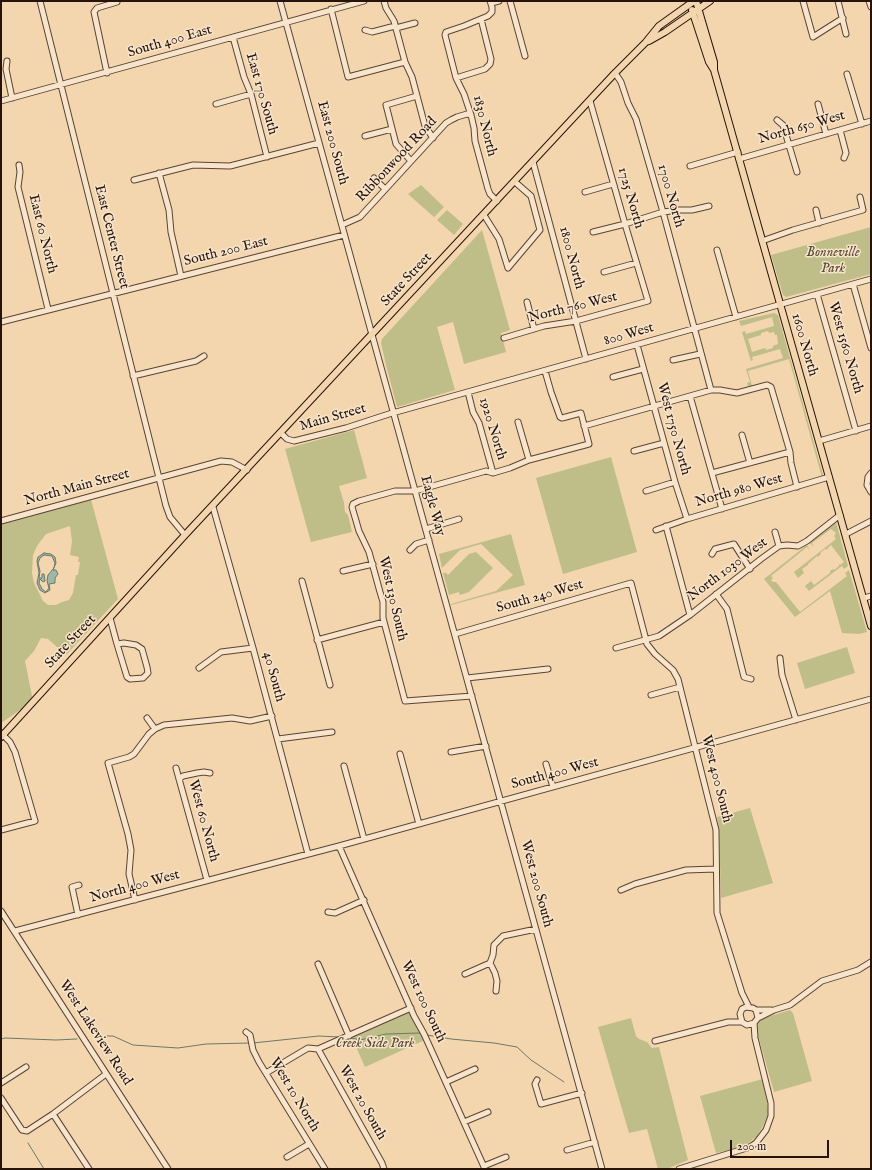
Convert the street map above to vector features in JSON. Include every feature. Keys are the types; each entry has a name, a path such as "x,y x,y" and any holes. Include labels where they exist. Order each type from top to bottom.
{"main road":[{"name":"State Street","path":"646,42 665,32 710,1"},
{"name":"State Street","path":"2,735 615,73 646,42 659,26 693,2"},
{"name":"1600 North","path":"693,2 714,62 714,70 871,626"}],"street":[{"name":"East Center Street","path":"40,1 166,506 170,517 185,536"},
{"name":"East 200 South","path":"280,1 394,413"},
{"name":"South 400 East","path":"1,101 364,1"},
{"path":"384,1 396,27 405,62 412,77 425,126 433,138"},
{"path":"456,78 489,66 491,62 490,52 480,19 490,14 492,7 490,2 499,1"},
{"path":"510,1 525,56"},
{"path":"803,1 813,37 843,18"},
{"path":"838,1 846,34"},
{"path":"869,1 871,7"},
{"path":"107,73 94,12 97,8 117,2"},
{"path":"331,9 348,77 405,62"},
{"name":"1830 North","path":"480,19 446,32 445,38 456,78 464,94 471,115 476,146 488,189 490,194 497,201"},
{"path":"365,30 372,32 415,23"},
{"name":"East 170 South","path":"233,37 244,78 251,94 267,157"},
{"path":"7,62 6,69 12,98"},
{"name":"1700 North","path":"615,73 621,82 628,103 636,118 711,390"},
{"path":"848,74 862,124"},
{"path":"216,104 251,94"},
{"path":"411,161 396,144 386,105 417,96"},
{"name":"1725 North","path":"590,101 648,301"},
{"path":"818,104 826,134"},
{"name":"Ribbonwood Road","path":"342,225 360,217 451,120 466,114 471,115"},
{"path":"777,120 783,125 797,172"},
{"name":"North 650 West","path":"690,166 789,144 871,121"},
{"path":"365,136 392,128"},
{"path":"840,130 846,153 844,158"},
{"path":"134,180 159,172 194,165 230,166 319,143"},
{"name":"1800 North","path":"533,162 586,359"},
{"name":"East 60 North","path":"19,165 20,172 18,187 48,310"},
{"path":"159,172 169,210 171,232 181,276"},
{"path":"374,178 385,189"},
{"path":"484,215 499,239 508,268 540,230 531,196 515,182"},
{"path":"585,192 613,184"},
{"path":"762,241 863,210 860,197"},
{"path":"593,232 663,212 692,210 709,206"},
{"path":"816,210 819,223"},
{"name":"South 200 East","path":"1,322 344,235"},
{"path":"717,250 736,317"},
{"path":"604,272 636,263"},
{"name":"800 West","path":"394,413 871,279"},
{"path":"853,284 871,348"},
{"name":"West 1560 North","path":"817,294 856,431"},
{"name":"North 760 West","path":"504,338 544,326 576,321 648,301"},
{"path":"527,302 534,329"},
{"name":"West 1750 North","path":"637,345 674,482 687,519"},
{"path":"673,360 700,354"},
{"path":"133,376 196,361 204,356"},
{"path":"613,377 643,369"},
{"path":"415,491 486,471 492,473 510,468 529,460 589,444 581,413 562,418 560,417 545,371"},
{"path":"584,426 711,390 737,393 767,385 771,387 790,452 797,487"},
{"name":"1920 North","path":"468,392 473,412 479,423 492,473"},
{"name":"West 1750 North","path":"690,396 722,509"},
{"name":"Main Street","path":"281,433 287,439 294,441 346,428 394,413"},
{"name":"Eagle Way","path":"394,413 447,606"},
{"path":"518,422 529,460"},
{"path":"819,441 871,426"},
{"path":"742,435 750,463"},
{"path":"634,451 664,443"},
{"path":"712,473 790,452"},
{"path":"159,478 221,461 232,462 247,470"},
{"path":"871,473 868,477 867,485 871,492"},
{"name":"North 980 West","path":"656,530 687,519 829,477"},
{"name":"North Main Street","path":"1,521 159,478"},
{"path":"646,491 674,482"},
{"name":"West 130 South","path":"415,491 395,491 359,501 353,504 352,507 359,531 373,564 383,602 384,622 405,701 472,696"},
{"name":"40 South","path":"213,507 272,716 308,854"},
{"name":"North 1030 West","path":"616,648 659,636 690,615 779,546 798,546 807,541 840,515"},
{"path":"426,529 459,519"},
{"path":"846,534 871,521"},
{"path":"666,526 690,615"},
{"path":"775,532 779,546"},
{"path":"410,550 416,544 429,540"},
{"path":"712,554 715,549 734,544 750,569"},
{"path":"343,571 373,564"},
{"path":"302,581 330,685"},
{"name":"South 240 West","path":"455,634 631,583"},
{"name":"West 400 South","path":"631,583 650,649 673,670 678,679 716,830 717,913 742,993 749,1007"},
{"path":"716,594 727,609 744,677 750,679"},
{"path":"864,598 871,596"},
{"name":"West 200 South","path":"447,606 602,1169"},
{"path":"110,618 117,644 127,677 130,679 143,678 146,676 148,673 142,649 136,645 117,644"},
{"path":"318,640 384,622"},
{"path":"199,668 221,652 253,648"},
{"path":"780,658 782,675 796,720"},
{"path":"467,678 548,669"},
{"path":"651,695 680,687"},
{"name":"South 400 West","path":"261,867 871,699"},
{"path":"135,900 130,874 128,834 108,763 134,754 140,748 146,737 155,729 164,725 232,718 250,721 272,716"},
{"path":"147,718 155,729"},
{"path":"278,739 332,732"},
{"path":"1,830 35,821 20,765 10,742 2,735"},
{"path":"451,752 486,746"},
{"path":"400,754 419,824"},
{"path":"546,764 553,787"},
{"path":"344,766 364,839"},
{"name":"West 60 North","path":"176,768 206,880"},
{"path":"179,779 183,776 197,773 210,773"},
{"name":"West 100 South","path":"339,846 484,1168"},
{"name":"North 400 West","path":"15,932 206,880 261,867"},
{"path":"621,890 686,870 716,869"},
{"path":"78,915 72,887 79,885"},
{"path":"328,912 335,913 364,900"},
{"name":"West Lakeview Road","path":"1,911 168,1169"},
{"path":"465,974 490,963 494,945 503,936 536,929"},
{"path":"679,1169 750,1147 766,1130 771,1116 771,1097 755,1038 754,1024 758,1018 774,1010 790,1005 822,981 858,970 871,962"},
{"path":"490,963 497,981 496,991"},
{"path":"318,964 349,1036"},
{"name":"West 400 South","path":"742,993 742,1022"},
{"path":"728,1022 749,1007 756,1010 774,1010"},
{"path":"266,1073 308,1048 318,1049 411,1008"},
{"path":"756,1010 758,1018"},
{"path":"655,1041 728,1022 742,1022 747,1025 755,1038"},
{"path":"747,1025 754,1024"},
{"name":"West 10 North","path":"246,1032 250,1035 253,1050 266,1073 325,1169"},
{"name":"West 20 South","path":"318,1049 384,1169"},
{"path":"1,1083 26,1067"},
{"path":"446,1082 475,1069"},
{"path":"1,1098 22,1130 30,1130 106,1074"},
{"path":"537,1080 535,1084 541,1104 582,1093"},
{"path":"464,1122 488,1112"},
{"path":"53,1114 89,1169"},
{"path":"567,1150 595,1142"},
{"path":"287,1157 309,1144"},
{"path":"484,1168 506,1157"}],"green space":[{"path":"421,185 444,207 434,217 408,194"},
{"path":"447,210 463,224 454,235 437,220"},
{"name":"Bonneville Park","path":"871,227 871,274 786,297 783,295 771,255"},
{"path":"482,230 510,330 501,333 506,352 464,364 453,322 437,327 455,390 397,407 381,343 382,339"},
{"path":"774,313 778,315 823,475 821,478 789,359 748,371 752,386 748,386 747,383 750,382 746,369 783,358 780,349 752,357 753,360 751,361 742,332 745,331 746,334 774,326 772,317 741,326 739,321","holes":["768,331 769,333 774,332 775,335 777,335 778,344 773,346 773,348 766,350 765,348 752,352 748,339 761,335 761,333"]},
{"path":"354,430 367,478 339,486 345,512 348,515 352,532 311,542 285,449"},
{"path":"611,457 637,552 563,574 536,478"},
{"path":"90,496 118,599 66,655 48,639 41,638 34,651 25,661 33,701 1,723 1,521","holes":["70,526 72,541 70,555 79,557 78,562 80,562 73,593 69,600 56,605 48,605 43,601 34,583 32,573 33,555 37,546 46,534"]},
{"path":"836,522 848,566 844,569 842,566 809,591 805,586 811,581 814,585 830,573 830,571 839,566 839,564 840,565 844,562 831,545 827,549 828,550 825,549 818,557 817,556 802,569 804,573 798,578 794,572 836,539 834,536 836,533 831,529 812,543 814,547 810,543"},
{"path":"511,534 525,585 451,605 496,591 513,575 481,544 460,550 442,568 439,554"},
{"path":"807,545 810,550 807,547 771,576 773,578 771,580 776,582 800,612 847,576 845,573 849,570 867,632 859,634 842,633 830,591 795,617 764,579"},
{"path":"476,552 493,568 469,592 460,595 459,592 449,595 443,573 448,575 469,554"},
{"path":"847,647 855,673 805,689 797,663"},
{"path":"750,808 773,883 721,898 719,830 717,817"},
{"name":"Creek Side Park","path":"411,1008 427,1039 365,1067 352,1038 349,1036"},
{"path":"790,1010 793,1013 812,1081 774,1092 756,1028 761,1019"},
{"path":"631,1018 636,1036 647,1042 652,1048 659,1047 688,1160 667,1169 658,1169 647,1129 629,1133 598,1027"},
{"path":"763,1079 768,1114 757,1136 739,1148 716,1153 700,1096"}],"shaded area":[{"path":"44,553 51,554 55,557 56,563 54,567 55,563 52,556 44,555 40,558 38,563 40,571 39,578 42,578 42,574 44,574 45,581 43,582 40,579 39,583 42,589 46,592 49,588 47,581 48,575 54,568 53,570 56,570 58,574 55,578 55,583 49,584 50,590 45,593 40,590 37,583 39,573 37,561 38,557"}],"waterway":[{"path":"351,1038 360,1040 386,1034 420,1033"},
{"path":"427,1035 517,1047 531,1060 564,1082"},
{"path":"105,1036 113,1036 133,1045 178,1048 206,1044 250,1043"},
{"path":"253,1043 319,1036 339,1037"},
{"path":"1,1039 77,1039"},
{"path":"28,1143 44,1169"}]}
